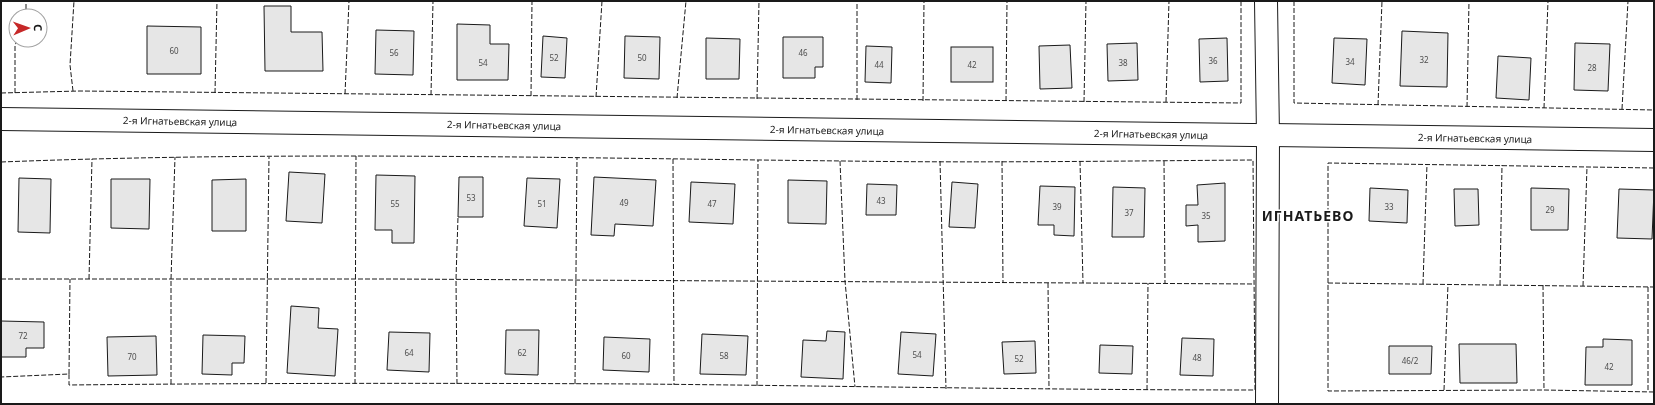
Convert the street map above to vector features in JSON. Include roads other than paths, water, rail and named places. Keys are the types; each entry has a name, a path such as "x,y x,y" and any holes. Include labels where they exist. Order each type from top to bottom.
{"street":[{"path":"1266,1 1268,136 1267,404"},
{"name":"2-я Игнатьевская улица","path":"1,119 1654,140"}],"district":[{"name":"ИГНАТЬЕВО","path":"1308,215"}]}
